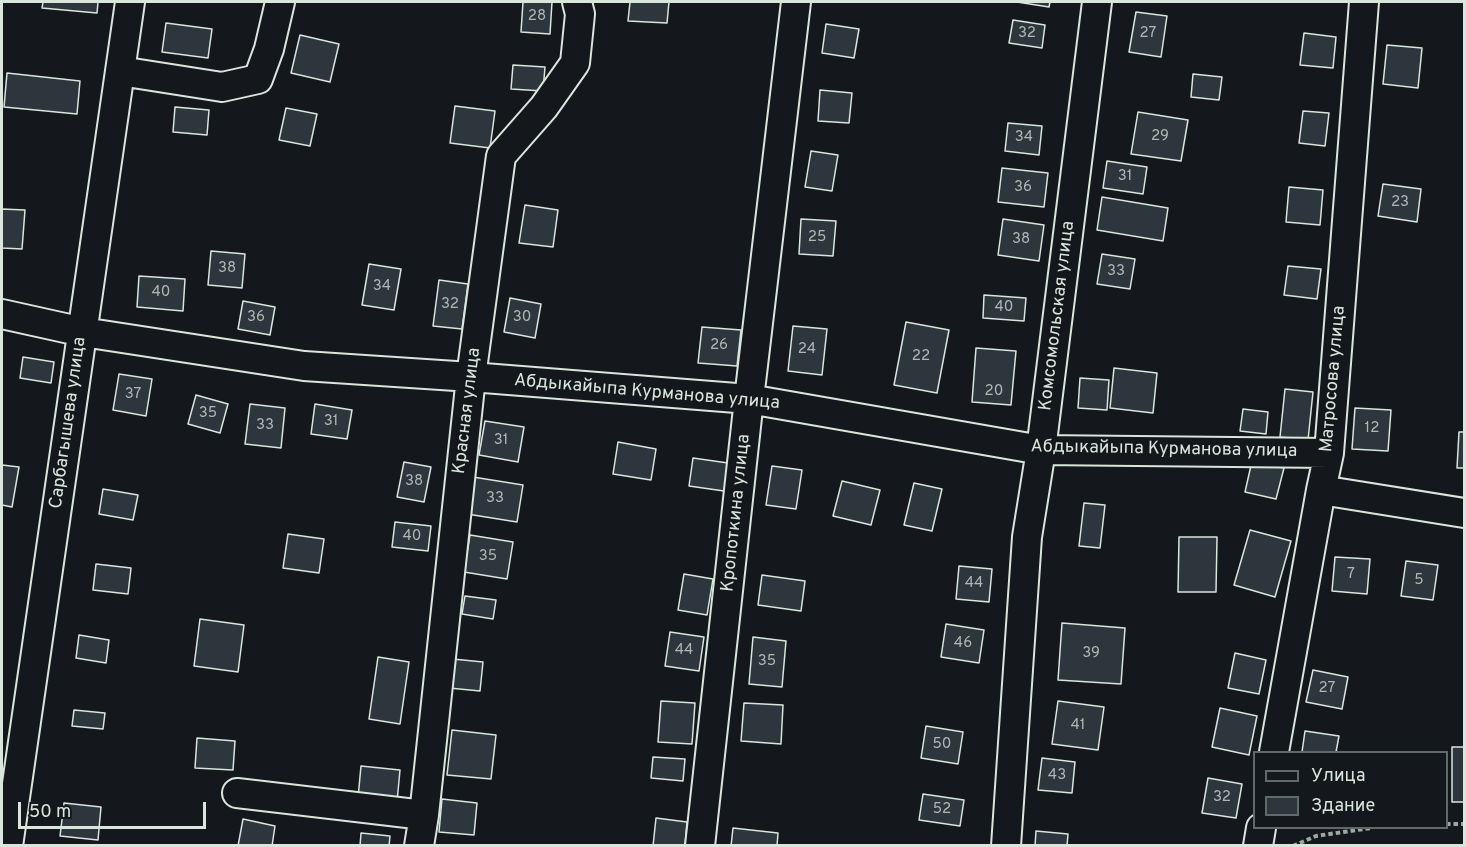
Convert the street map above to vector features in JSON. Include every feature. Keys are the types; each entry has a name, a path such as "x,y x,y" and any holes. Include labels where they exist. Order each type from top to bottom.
{"street":[{"name":"Сарбагышева улица","path":"8,846 130,2"},
{"path":"120,70 222,87 258,79 269,49 280,2"},
{"name":"Красная улица","path":"419,846 471,377 501,156 544,107 575,63 580,14 577,2"},
{"name":"Кропоткина улица","path":"700,846 749,399 796,2"},
{"name":"Комсомольская улица","path":"1006,846 1027,537 1041,450 1098,2"},
{"name":"Матросова улица","path":"1274,751 1329,453 1364,2"},
{"name":"Абдыкайыпа Курманова улица","path":"2,314 82,332 304,366 749,399 1041,450 1329,453"},
{"path":"1321,490 1464,513"},
{"path":"237,793 424,815"},
{"path":"1258,846 1261,829"}],"path":[{"path":"1448,824 1464,824"},
{"path":"1293,846 1316,836 1364,829"}],"building":[{"path":"43,2 98,2 97,13 42,8"},
{"path":"523,2 552,2 550,34 521,32"},
{"path":"630,2 669,2 667,23 628,21"},
{"path":"1017,2 1050,2 1049,7"},
{"path":"1136,12 1167,16 1161,57 1129,52"},
{"path":"1013,20 1045,25 1042,48 1009,43"},
{"path":"166,23 212,29 208,58 162,52"},
{"path":"826,24 859,29 854,58 822,53"},
{"path":"1304,33 1336,37 1333,68 1300,65"},
{"path":"300,35 339,44 330,82 291,73"},
{"path":"1387,45 1422,48 1418,88 1383,84"},
{"path":"513,65 545,67 543,91 511,89"},
{"path":"7,73 80,81 77,114 4,107"},
{"path":"1193,74 1222,77 1219,100 1191,97"},
{"path":"820,90 852,93 849,123 818,121"},
{"path":"455,106 495,111 490,148 450,143"},
{"path":"175,107 209,110 207,135 173,132"},
{"path":"286,108 317,114 310,146 279,140"},
{"path":"1303,111 1329,113 1325,146 1299,143"},
{"path":"1138,112 1188,120 1181,161 1131,154"},
{"path":"1008,123 1042,126 1039,155 1005,151"},
{"path":"811,151 838,155 832,191 805,187"},
{"path":"1107,161 1147,167 1143,194 1103,188"},
{"path":"1002,168 1048,173 1044,207 998,202"},
{"path":"1383,184 1421,189 1417,222 1378,216"},
{"path":"1289,187 1323,190 1320,225 1286,222"},
{"path":"1102,197 1168,208 1163,241 1097,230"},
{"path":"525,205 558,210 553,247 519,243"},
{"path":"2,209 25,210 22,249 2,248"},
{"path":"801,219 836,221 833,256 799,254"},
{"path":"1003,219 1044,225 1039,261 998,255"},
{"path":"211,251 245,254 242,288 208,285"},
{"path":"1102,254 1135,259 1130,289 1097,284"},
{"path":"369,264 401,269 394,310 362,305"},
{"path":"1288,266 1321,269 1317,299 1284,295"},
{"path":"139,276 185,279 183,311 137,307"},
{"path":"439,280 468,284 462,329 433,326"},
{"path":"984,295 1026,298 1024,321 983,318"},
{"path":"510,298 541,304 535,338 504,332"},
{"path":"243,301 275,307 270,335 238,329"},
{"path":"906,322 949,330 937,393 894,385"},
{"path":"793,326 827,329 822,375 788,371"},
{"path":"702,327 741,330 737,366 698,363"},
{"path":"976,348 1016,351 1011,405 972,402"},
{"path":"23,357 54,362 51,383 20,378"},
{"path":"1114,368 1157,373 1153,413 1110,408"},
{"path":"119,374 152,379 146,416 113,410"},
{"path":"1080,378 1109,380 1107,410 1078,408"},
{"path":"1285,389 1313,392 1308,440 1280,437"},
{"path":"196,395 228,404 220,433 188,424"},
{"path":"250,404 285,408 281,448 245,444"},
{"path":"315,404 352,410 347,439 311,434"},
{"path":"1355,408 1391,410 1388,451 1352,449"},
{"path":"1243,409 1268,412 1266,434 1240,431"},
{"path":"485,421 524,427 518,462 479,455"},
{"path":"1459,432 1464,432 1464,468 1457,468"},
{"path":"618,442 656,449 651,480 613,474"},
{"path":"693,458 728,463 724,491 689,486"},
{"path":"1252,461 1284,468 1276,499 1245,492"},
{"path":"404,462 431,467 424,502 397,497"},
{"path":"2,465 19,467 12,507 2,505"},
{"path":"772,466 802,470 796,509 766,505"},
{"path":"473,477 523,485 517,522 467,514"},
{"path":"842,481 880,490 871,525 833,516"},
{"path":"914,483 942,489 932,531 904,525"},
{"path":"103,489 138,495 133,520 99,514"},
{"path":"1084,503 1105,505 1100,548 1079,546"},
{"path":"395,522 431,526 428,551 392,547"},
{"path":"1250,530 1291,541 1275,597 1234,585"},
{"path":"288,534 324,539 319,573 283,568"},
{"path":"470,535 513,542 507,579 464,572"},
{"path":"1179,537 1217,537 1216,592 1178,592"},
{"path":"1335,557 1370,559 1367,594 1332,591"},
{"path":"1406,561 1438,565 1433,600 1401,596"},
{"path":"96,564 131,568 128,594 93,590"},
{"path":"959,566 992,569 989,602 956,599"},
{"path":"684,574 713,579 707,615 678,610"},
{"path":"762,575 805,581 801,611 758,605"},
{"path":"465,596 496,600 493,619 462,614"},
{"path":"200,619 244,625 238,672 194,666"},
{"path":"1062,623 1125,628 1121,684 1058,680"},
{"path":"946,624 984,630 979,663 941,657"},
{"path":"670,632 704,637 699,671 665,666"},
{"path":"79,635 109,640 106,663 76,658"},
{"path":"753,637 786,641 782,687 749,684"},
{"path":"1235,653 1266,660 1259,694 1228,688"},
{"path":"378,657 409,662 400,724 369,719"},
{"path":"453,659 483,662 480,691 449,688"},
{"path":"1313,670 1348,677 1342,709 1306,702"},
{"path":"661,701 695,703 692,744 658,742"},
{"path":"1058,701 1104,707 1098,750 1052,744"},
{"path":"744,703 783,705 781,744 741,741"},
{"path":"1220,708 1257,716 1249,755 1212,747"},
{"path":"74,710 105,713 103,729 72,726"},
{"path":"926,726 963,732 958,764 921,758"},
{"path":"452,730 496,735 491,779 447,775"},
{"path":"1305,731 1339,736 1336,751 1302,751"},
{"path":"197,738 235,741 233,770 195,768"},
{"path":"1452,747 1464,747 1464,802 1452,802"},
{"path":"653,757 685,759 683,781 651,778"},
{"path":"1042,758 1075,762 1072,793 1038,790"},
{"path":"361,766 400,770 397,802 358,798"},
{"path":"1208,778 1242,784 1236,818 1202,813"},
{"path":"923,794 964,800 960,826 919,820"},
{"path":"442,799 477,803 474,835 439,832"},
{"path":"64,803 101,807 98,840 60,836"},
{"path":"656,818 687,822 685,846 653,846"},
{"path":"243,819 275,826 272,846 238,846"},
{"path":"733,828 778,833 777,846 731,846"},
{"path":"1036,831 1068,834 1067,846 1035,846"},
{"path":"361,833 390,836 389,846 360,846"}]}
